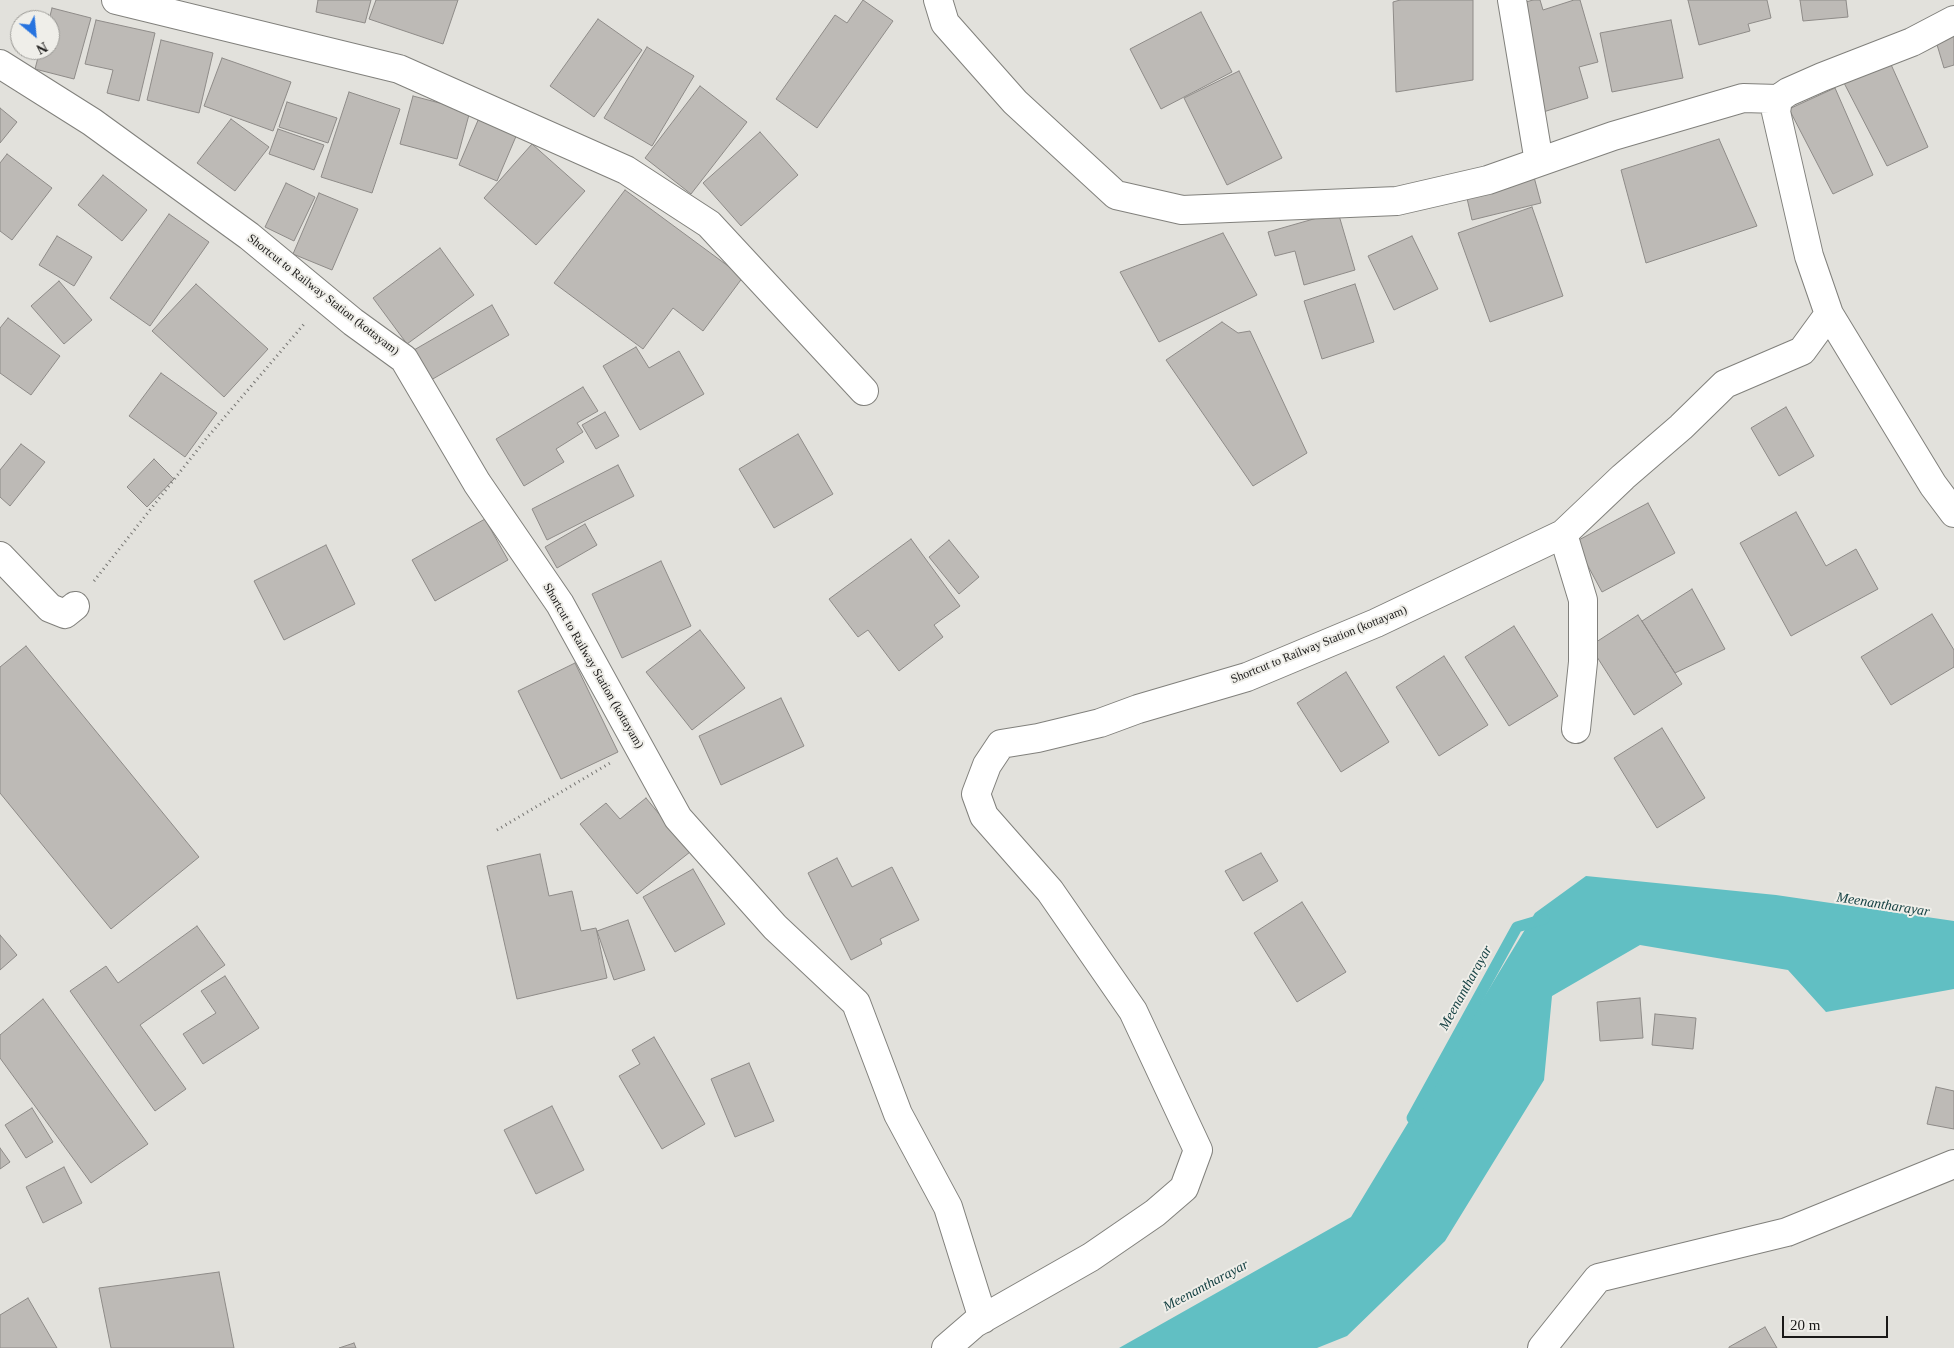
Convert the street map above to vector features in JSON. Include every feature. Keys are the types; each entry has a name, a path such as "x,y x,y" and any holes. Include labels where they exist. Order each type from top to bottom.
{"street":[{"path":"116,0 400,70 626,170 709,224 864,391"},
{"path":"1512,0 1539,162"},
{"path":"936,1 945,23 1015,102 1116,195 1182,210 1397,201 1488,180 1613,136 1743,98 1778,99 1788,92 1822,77 1912,42 1954,20"},
{"name":"Shortcut to Railway Station (kottayam)","path":"0,64 108,133 249,236 325,299 404,358 477,483 560,604 678,818 775,928 856,1003 898,1114 948,1207 983,1318"},
{"path":"1778,99 1776,112 1809,256 1829,314 1933,486 1954,513"},
{"name":"Shortcut to Railway Station (kottayam)","path":"946,1348 975,1323 1091,1257 1155,1213 1184,1188 1198,1150 1133,1010 1050,890 984,816 976,794 987,765 1001,744 1038,738 1100,723 1138,709 1247,677 1376,623 1563,534 1623,477 1681,427 1725,384 1802,351 1829,314"},
{"path":"1563,534 1583,600 1582,662 1576,729"},
{"path":"0,556 50,608 65,614 75,606"},
{"path":"1542,1348 1598,1278 1787,1232 1954,1164"}],"path":[{"path":"75,606 206,439 325,299"},
{"path":"497,830 638,746"}],"water":[{"path":"1586,876 1776,895 1954,921 1954,989 1826,1012 1788,970 1640,945 1552,996 1544,1080 1445,1241 1347,1336 1317,1348 1119,1348 1351,1217 1535,913"}],"building":[{"path":"318,0 371,0 365,23 316,12"},
{"path":"376,0 458,0 443,44 369,19"},
{"path":"863,0 893,21 817,128 776,99 835,15 847,23"},
{"path":"1400,0 1473,0 1473,80 1396,92 1393,2"},
{"path":"1540,0 1543,10 1574,0 1580,0 1598,62 1579,67 1588,98 1540,113 1508,7"},
{"path":"1688,0 1767,0 1771,18 1748,24 1750,31 1699,45"},
{"path":"1800,0 1846,0 1848,17 1803,21"},
{"path":"60,10 91,18 74,79 35,69 37,60 60,60"},
{"path":"1201,12 1232,72 1161,109 1130,49"},
{"path":"598,19 642,50 594,117 550,86"},
{"path":"96,20 155,33 139,101 107,93 113,70 85,64"},
{"path":"1671,20 1683,78 1612,92 1600,33"},
{"path":"1954,33 1954,65 1944,68 1935,38"},
{"path":"161,40 213,53 199,113 147,100"},
{"path":"647,47 694,76 652,146 604,118"},
{"path":"222,58 291,82 273,131 204,106"},
{"path":"1889,60 1928,147 1887,166 1843,81"},
{"path":"1239,71 1282,158 1227,185 1184,98"},
{"path":"700,86 747,122 691,194 645,158"},
{"path":"1835,88 1873,175 1833,194 1789,109"},
{"path":"349,92 400,109 372,193 321,177"},
{"path":"413,96 470,111 457,159 400,144"},
{"path":"287,102 337,118 328,143 279,127"},
{"path":"0,108 17,122 0,143"},
{"path":"479,118 517,134 497,181 459,165"},
{"path":"231,119 269,147 235,191 197,163"},
{"path":"278,129 324,145 314,170 269,154"},
{"path":"760,132 798,175 741,226 703,183"},
{"path":"1719,139 1757,226 1646,263 1621,170"},
{"path":"532,144 585,191 536,245 484,198"},
{"path":"7,154 52,188 12,240 0,231 0,163"},
{"path":"103,175 147,210 122,241 78,205"},
{"path":"1534,177 1541,203 1472,220 1466,194"},
{"path":"286,183 315,197 294,241 265,227"},
{"path":"625,190 743,277 703,331 673,308 643,349 554,283"},
{"path":"319,193 358,209 332,270 293,254"},
{"path":"1532,207 1563,296 1490,322 1458,233"},
{"path":"1338,212 1355,270 1304,285 1295,251 1275,256 1268,232"},
{"path":"169,214 209,242 150,326 110,298"},
{"path":"1223,233 1257,295 1159,342 1120,272"},
{"path":"57,236 92,257 74,286 39,265"},
{"path":"1412,236 1438,289 1394,310 1368,256"},
{"path":"440,248 474,295 407,344 373,298"},
{"path":"59,281 92,320 64,344 31,306"},
{"path":"196,284 268,349 224,397 152,331"},
{"path":"1355,284 1374,342 1322,359 1304,301"},
{"path":"492,305 509,335 431,380 414,350"},
{"path":"8,318 60,356 31,395 0,373 0,328"},
{"path":"1222,322 1238,333 1250,331 1307,453 1253,486 1166,360"},
{"path":"636,347 649,368 679,351 704,394 640,430 603,366"},
{"path":"161,373 217,413 185,457 129,416"},
{"path":"583,387 598,411 577,423 583,432 556,449 564,462 524,486 496,439"},
{"path":"1786,407 1814,456 1779,476 1751,428"},
{"path":"605,412 619,436 596,449 582,425"},
{"path":"798,434 833,494 774,528 739,469"},
{"path":"21,444 45,462 10,506 0,497 0,470"},
{"path":"154,459 174,479 147,507 127,487"},
{"path":"618,465 634,496 547,540 532,509"},
{"path":"1648,503 1675,553 1602,592 1575,542"},
{"path":"1796,512 1826,566 1856,549 1878,589 1791,636 1740,543"},
{"path":"485,519 508,560 435,601 412,560"},
{"path":"585,524 597,545 557,568 545,547"},
{"path":"911,539 960,606 934,625 943,637 899,671 868,630 858,637 829,599"},
{"path":"949,540 979,577 959,594 929,557"},
{"path":"326,545 355,604 284,640 254,581"},
{"path":"661,561 691,626 622,658 592,594"},
{"path":"1692,589 1725,649 1675,673 1642,621"},
{"path":"1932,614 1954,650 1954,667 1891,705 1861,657"},
{"path":"1638,615 1682,684 1634,715 1590,646"},
{"path":"1514,626 1558,696 1509,726 1465,657"},
{"path":"700,630 745,688 692,730 646,672"},
{"path":"26,646 199,857 111,929 0,793 0,667"},
{"path":"1444,656 1488,725 1439,756 1396,687"},
{"path":"575,663 618,752 561,779 518,691"},
{"path":"1346,672 1389,742 1341,772 1297,703"},
{"path":"781,698 804,746 721,785 699,736"},
{"path":"1662,728 1705,798 1657,828 1614,758"},
{"path":"646,798 690,852 637,894 580,824 606,803 620,819"},
{"path":"1261,853 1278,881 1243,901 1225,871"},
{"path":"540,854 549,896 572,891 581,931 596,928 607,978 517,999 487,866"},
{"path":"837,858 852,887 892,867 919,920 880,939 882,944 851,960 808,873"},
{"path":"693,869 725,924 675,952 643,897"},
{"path":"1302,902 1346,972 1297,1002 1254,933"},
{"path":"628,920 645,970 614,980 597,931"},
{"path":"197,926 225,965 140,1025 186,1089 155,1111 70,991 106,966 118,983"},
{"path":"0,935 17,955 0,970"},
{"path":"225,976 259,1028 203,1064 183,1034 216,1013 201,991"},
{"path":"1640,998 1643,1038 1600,1041 1597,1002"},
{"path":"43,999 148,1144 91,1183 0,1058 0,1035"},
{"path":"1655,1014 1696,1018 1693,1049 1652,1045"},
{"path":"654,1037 705,1124 662,1149 619,1076 640,1064 632,1050"},
{"path":"749,1063 774,1121 735,1137 711,1079"},
{"path":"1936,1087 1954,1091 1954,1129 1927,1124"},
{"path":"552,1106 584,1170 536,1194 504,1130"},
{"path":"32,1108 53,1142 26,1158 5,1125"},
{"path":"0,1148 10,1162 0,1169"},
{"path":"64,1167 82,1203 43,1223 26,1187"},
{"path":"219,1272 234,1348 111,1348 99,1288"},
{"path":"28,1298 57,1348 0,1348 0,1315"},
{"path":"1765,1327 1777,1348 1729,1348 1729,1347"},
{"path":"354,1343 356,1348 339,1348"}],"waterway":[{"name":"Meenantharayar","path":"1412,1118 1517,927 1544,919"}]}
